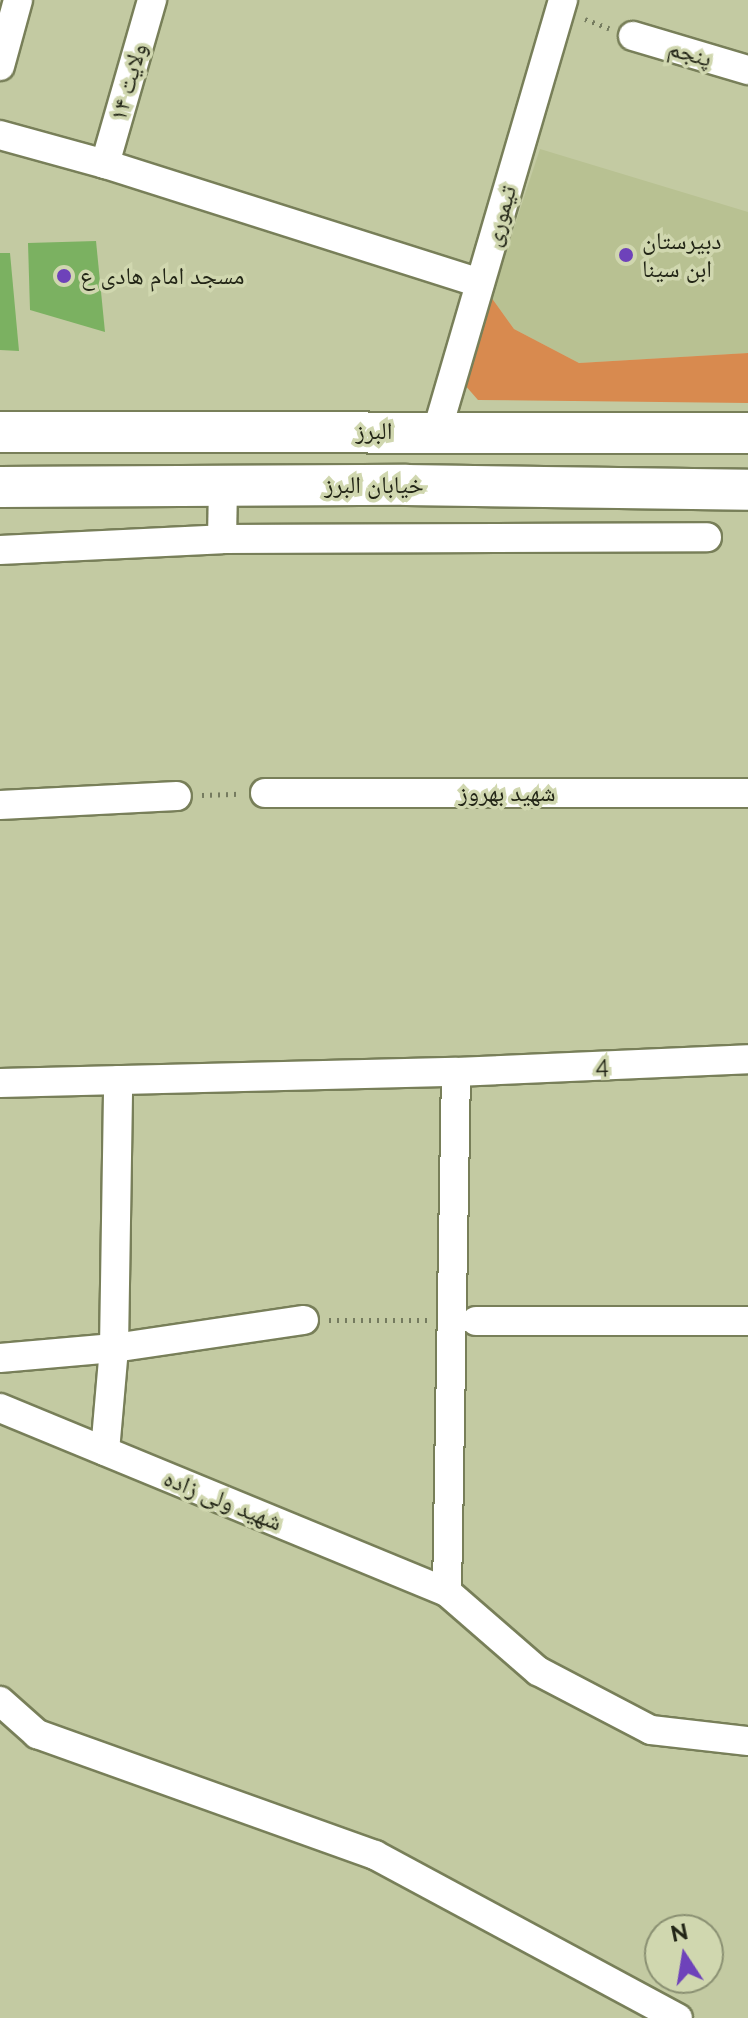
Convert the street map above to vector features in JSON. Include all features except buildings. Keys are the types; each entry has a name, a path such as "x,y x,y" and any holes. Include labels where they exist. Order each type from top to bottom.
{"main road":[{"name":"البرز","path":"0,432 748,433"},
{"name":"خیابان البرز","path":"0,487 748,490"}],"street":[{"path":"0,66 18,0"},
{"name":"ولایت ۱۴","path":"105,164 152,0"},
{"name":"تیموری","path":"437,431 562,5"},
{"name":"پنجم","path":"633,36 748,70"},
{"path":"0,135 105,164 480,283"},
{"path":"222,539 223,486"},
{"path":"0,550 222,539 707,537"},
{"name":"شهید بهروز","path":"265,793 748,793"},
{"path":"0,805 177,796"},
{"name":"4","path":"0,1083 456,1072 748,1059"},
{"path":"447,1592 464,1320 456,1072"},
{"path":"105,1451 114,1348 118,1080"},
{"path":"0,1358 114,1348 304,1320"},
{"path":"464,1320 748,1321"},
{"name":"شهید ولی زاده","path":"0,1408 447,1592 538,1671 651,1730 748,1741"},
{"path":"0,1701 37,1734 375,1855 678,2018"}],"path":[{"path":"562,5 633,36"},
{"path":"177,796 265,793"},
{"path":"304,1320 464,1320"}],"shaded area":[{"name":"دبیرستان ابن سینا","path":"540,149 748,212 748,353 579,363 514,329 491,297"},
{"path":"491,297 514,329 579,363 748,353 748,403 478,400 464,384"}],"place":[{"name":"دبیرستان ابن سینا","path":"626,255"},
{"name":"مسجد امام هادی ع","path":"64,276"}]}
